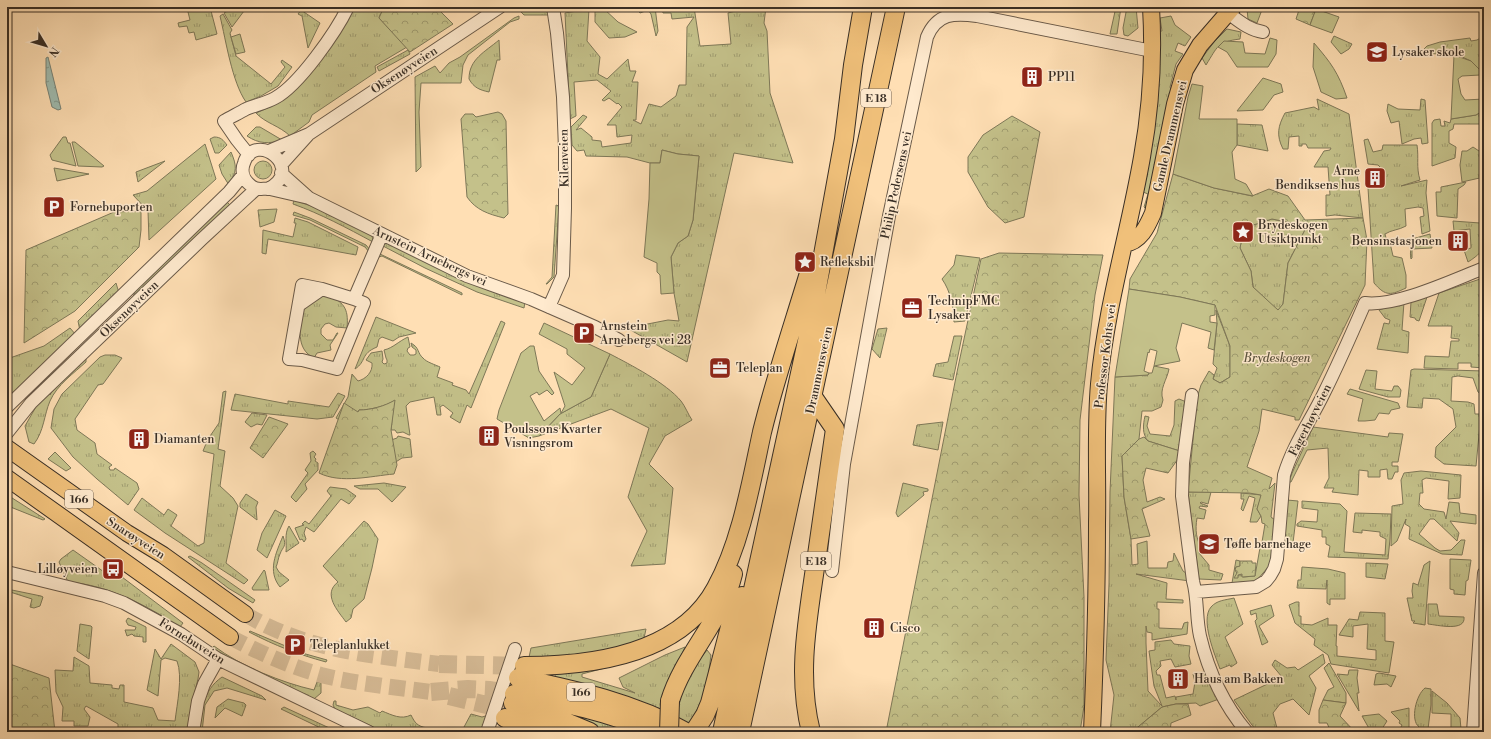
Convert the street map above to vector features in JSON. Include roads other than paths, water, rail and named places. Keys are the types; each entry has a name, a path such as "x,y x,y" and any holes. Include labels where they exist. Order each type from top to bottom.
{"highway":[{"name":"Drammensveien","path":"722,732 760,550 809,332 844,139 853,65 863,7"},
{"name":"Drammensveien","path":"740,732 814,397 896,7"},
{"name":"E 18","path":"513,695 569,665 612,658 637,651 657,642 672,633 698,613 716,590 727,566 743,516 765,422 778,375 831,210"},
{"name":"E 18","path":"810,732 804,696 803,668 807,626 835,429 814,397"},
{"name":"E 18","path":"669,732 670,702 677,681 688,661 713,623 724,601 731,581 740,545 743,516"},
{"name":"E 18","path":"693,730 710,703 732,619 760,550"},
{"name":"166","path":"513,695 612,700 693,730"},
{"path":"513,695 517,724 529,732"},
{"path":"513,695 538,722 555,732"},
{"path":"513,695 590,732"},
{"path":"513,695 576,705 634,723 655,732"}],"main road":[{"name":"Professor Kohts vei","path":"1092,732 1097,598 1097,457 1099,384 1104,349 1147,125 1151,83 1151,7"},
{"name":"Gamle Drammensvei","path":"1124,244 1131,243 1141,235 1148,225 1153,213 1175,104 1186,70 1200,44 1230,10"},
{"name":"Snarøyveien","path":"7,448 127,533 163,555 245,614"},
{"name":"Snarøyveien","path":"7,478 230,637"}],"street":[{"path":"249,155 224,121 247,109 275,98 289,88 317,56 348,7"},
{"name":"Oksenøyveien","path":"269,151 308,134 500,7"},
{"name":"Kilenveien","path":"549,307 563,275 565,203 563,97 558,33 553,7"},
{"path":"1230,10 1243,24 1257,31 1264,32"},
{"name":"Philip Pedersens vei","path":"832,571 845,456 892,202 927,36 931,27 938,20 953,14 977,16 1152,51"},
{"name":"Oksenøyveien","path":"281,169 308,134"},
{"path":"259,150 269,151 277,156 281,169 277,183 262,189 248,184 243,175 243,164 249,155 259,150"},
{"name":"Arnstein Arnebergs vei","path":"281,169 309,198"},
{"name":"Oksenøyveien","path":"7,407 229,192 243,175"},
{"name":"Oksenøyveien","path":"7,433 31,403 196,244 262,189"},
{"name":"Arnstein Arnebergs vei","path":"262,189 309,198 467,276 549,307 595,327 619,340"},
{"path":"349,298 382,234"},
{"name":"Fagerhøyveien","path":"1196,592 1256,587 1266,582 1272,572 1277,559 1284,475 1287,463 1324,392 1365,303 1376,304 1388,302 1484,268"},
{"path":"302,285 322,289 349,298 364,303 342,353 337,369 302,360 289,359 302,285"},
{"path":"1192,395 1183,463 1182,496 1193,581 1196,592 1200,636 1219,689 1235,718 1247,732"},
{"name":"Fornebuveien","path":"7,572 105,596 124,603 182,634 218,659 369,732"},
{"path":"1473,732 1484,573"},
{"path":"487,732 515,649"},
{"path":"193,732 198,701 204,684 218,659"}],"water":[{"path":"48,57 61,109 58,110 52,107 46,83 46,58"}],"tunnel":[{"path":"245,614 268,626 315,644 339,650 388,658 439,664"},
{"path":"230,637 275,659 321,675 362,683 431,692"},
{"path":"439,664 524,666"},
{"path":"431,692 468,689 489,690 514,694"},
{"path":"449,696 508,710"}],"place":[{"name":"Lysaker skole","path":"1377,52"},
{"name":"PP11","path":"1032,77"},
{"name":"Arne Bendiksens hus","path":"1375,178"},
{"name":"Fornebuporten","path":"54,207"},
{"name":"Brydeskogen Utsiktpunkt","path":"1243,232"},
{"name":"Bensinstasjonen","path":"1458,241"},
{"name":"Refleksbil","path":"805,262"},
{"name":"TechnipFMC Lysaker","path":"912,308"},
{"name":"Arnstein Arnebergs vei 28","path":"584,333"},
{"name":"Teleplan","path":"720,368"},
{"name":"Poulssons Kvarter Visningsrom","path":"489,436"},
{"name":"Diamanten","path":"139,439"},
{"name":"Tøffe barnehage","path":"1209,544"},
{"name":"Lilløyveien","path":"113,569"},
{"name":"Cisco","path":"874,628"},
{"name":"Teleplanlukket","path":"295,645"},
{"name":"Haus am Bakken","path":"1178,679"}],"park label":[{"name":"Brydeskogen","path":"1277,358"}]}
